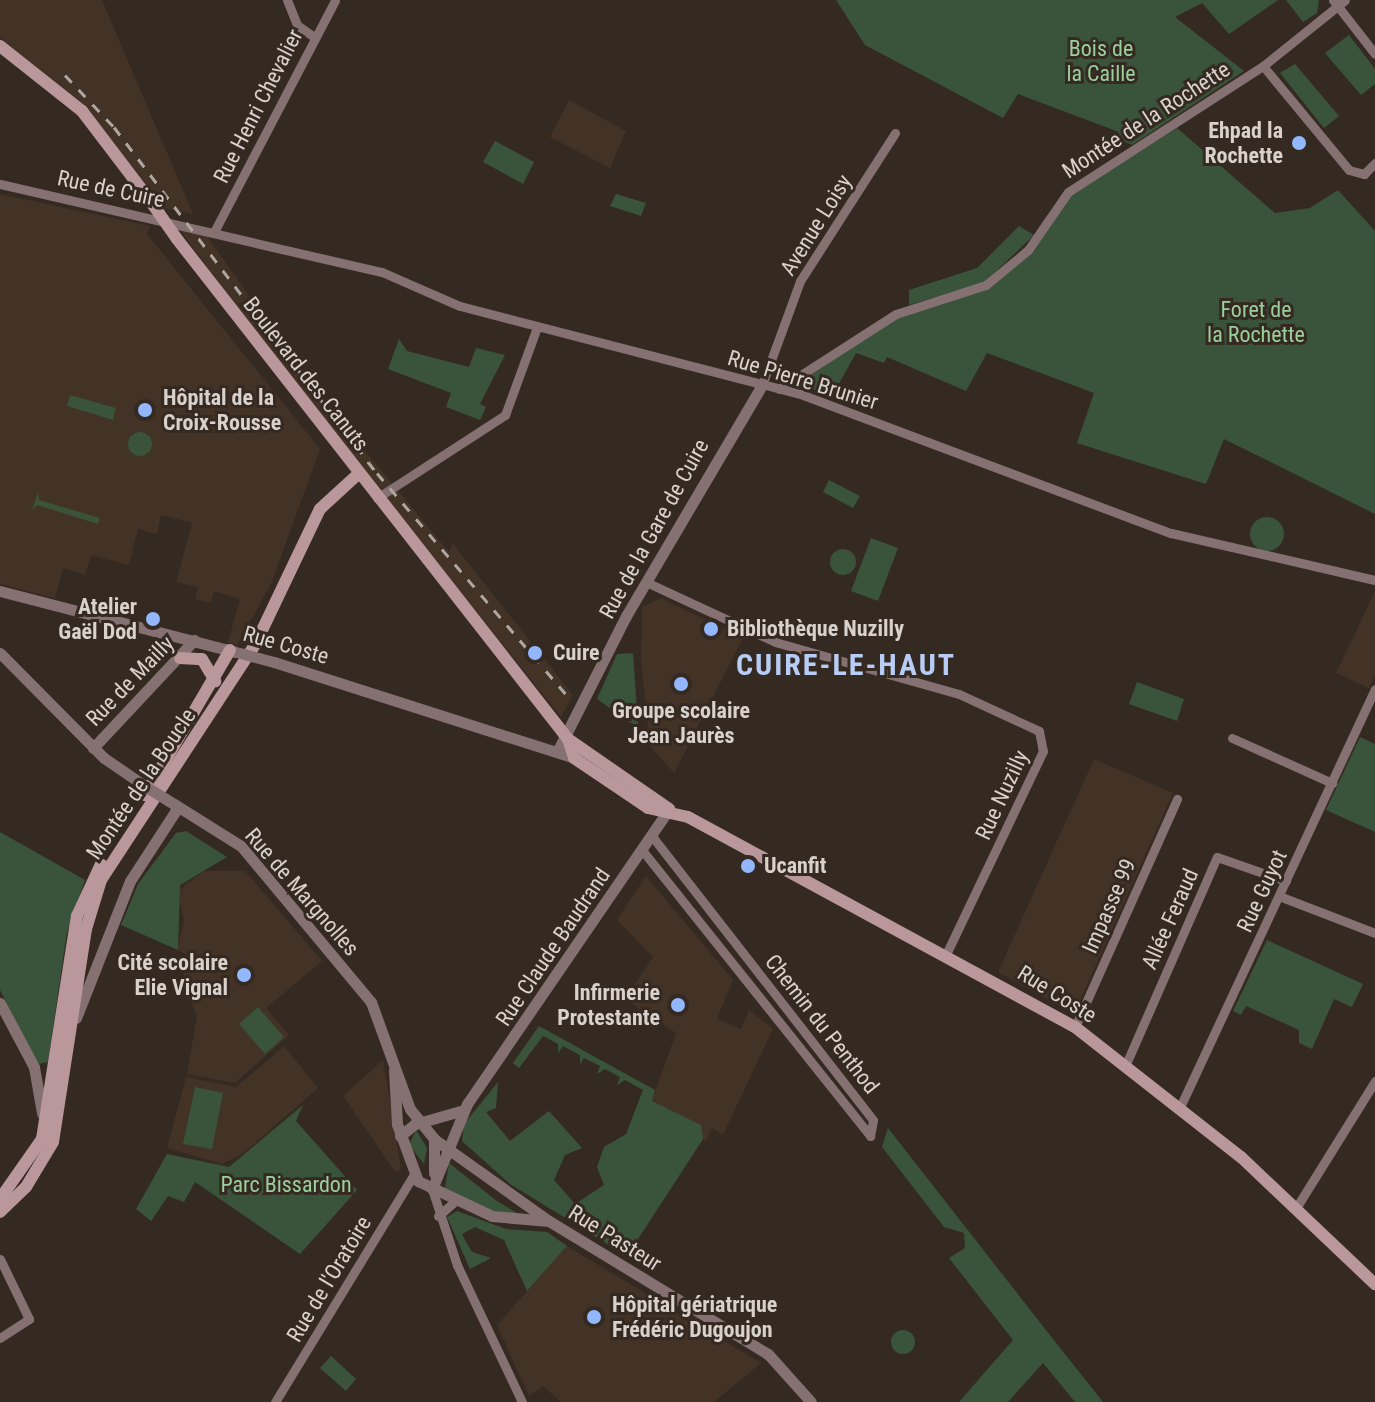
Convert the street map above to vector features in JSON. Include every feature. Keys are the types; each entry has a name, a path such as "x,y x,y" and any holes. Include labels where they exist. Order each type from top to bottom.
{"main road":[{"name":"Boulevard des Canuts","path":"0,46 82,111 358,474 568,739"},
{"name":"Montée de la Boucle","path":"0,1212 26,1187 53,1142 73,1030 86,929 101,880 230,686 320,509 358,474"},
{"name":"Montée de la Boucle","path":"0,1199 33,1155 77,916 103,859 228,681 293,566"},
{"path":"140,808 235,652"},
{"path":"180,658 202,659 215,681"},
{"path":"568,739 574,758"},
{"name":"Rue Coste","path":"568,739 669,809 947,952 1075,1027 1180,1107 1296,1208 1375,1284"},
{"name":"Rue Coste","path":"574,758 648,808 669,809"}],"street":[{"path":"287,0 297,25 313,36"},
{"name":"Rue Henri Chevalier","path":"215,230 313,36 335,0"},
{"path":"1339,2 1375,54"},
{"name":"Montée de la Rochette","path":"779,389 896,314 986,285 1028,250 1068,192 1263,66 1339,2"},
{"path":"1263,66 1349,170 1364,174 1375,163"},
{"name":"Avenue Loisy","path":"762,385 800,281 895,133"},
{"name":"Rue de Cuire","path":"0,184 215,230"},
{"name":"Rue Pierre Brunier","path":"215,230 382,272 460,306 779,389 1171,533 1375,580"},
{"path":"377,498 505,415 537,327"},
{"name":"Rue de la Gare de Cuire","path":"568,739 576,710 646,582 762,385"},
{"name":"Rue Nuzilly","path":"646,582 775,642 959,694 1039,731 1043,751 947,952"},
{"name":"Rue Coste","path":"0,591 274,662 574,758"},
{"name":"Rue de Mailly","path":"93,748 194,640"},
{"name":"Rue de Margnolles","path":"0,653 93,748 245,851 371,1002 420,1122 445,1149"},
{"name":"Rue Guyot","path":"1180,1107 1375,689"},
{"path":"1232,738 1332,783"},
{"path":"557,752 568,739"},
{"name":"Impasse 99","path":"1075,1027 1177,799"},
{"path":"73,1030 130,881 176,805"},
{"name":"Rue Claude Baudrand","path":"445,1149 467,1104 669,809"},
{"name":"Chemin du Penthod","path":"642,850 870,1136 873,1120 652,836"},
{"name":"Allée Feraud","path":"1126,1064 1217,857 1286,881"},
{"path":"1279,896 1375,933"},
{"path":"0,1003 41,1094 33,1155"},
{"name":"Rue de Margnolles","path":"396,1061 400,1136 414,1174 432,1189"},
{"path":"1296,1208 1375,1081"},
{"name":"Rue Claude Baudrand","path":"420,1122 452,1119 467,1104"},
{"path":"400,1136 420,1122"},
{"path":"434,1139 435,1173"},
{"path":"445,1149 432,1189 438,1216 522,1402"},
{"name":"Rue Pasteur","path":"445,1149 549,1221 768,1354 811,1402"},
{"name":"Rue de l'Oratoire","path":"275,1402 414,1174"},
{"name":"Rue Pasteur","path":"432,1189 500,1219 549,1221"},
{"path":"438,1216 455,1201"},
{"path":"0,1259 25,1309 28,1323 0,1338"}],"shaded area":[{"path":"0,0 102,0 193,214 163,208 86,109 0,38"},
{"path":"569,100 626,131 610,168 550,137"},
{"name":"Hôpital de la Croix-Rousse","path":"0,194 150,226 147,234 320,449 271,584 237,645 228,642 240,599 214,591 211,603 195,599 198,587 176,582 192,523 170,517 161,515 157,534 138,529 129,565 91,555 85,575 63,568 55,598 0,584"},
{"path":"181,231 207,236 318,394 449,552 453,544 573,695 561,717 278,364"},
{"path":"1375,591 1375,674 1369,688 1336,673"},
{"name":"Groupe scolaire Jean Jaurès","path":"661,598 743,638 674,773 650,746 641,659 642,607"},
{"path":"1094,759 1173,793 1074,1014 998,972"},
{"name":"Cité scolaire Elie Vignal","path":"204,871 245,871 322,961 266,1008 289,1035 235,1083 187,1074 197,1016 182,980 190,957 178,950 184,919 177,892"},
{"name":"Infirmerie Protestante","path":"646,876 733,980 717,1019 741,1029 749,1010 773,1029 723,1135 712,1128 706,1141 697,1136 701,1125 652,1101 676,1033 625,999 653,957 617,920"},
{"path":"284,1046 318,1088 245,1152 222,1164 167,1148 186,1077 236,1087"},
{"path":"383,1060 401,1168 396,1173 343,1096"},
{"name":"Hôpital gériatrique Frédéric Dugoujon","path":"567,1246 761,1363 714,1402 561,1402 543,1386 529,1396 497,1325"}],"green space":[{"name":"Bois de la Caille","path":"836,0 1278,0 1229,34 1202,3 1175,17 1244,71 1132,145 1116,138 1119,132 1018,94 1003,118 865,45"},
{"path":"1286,0 1319,0 1317,13 1303,22"},
{"path":"1349,35 1375,69 1375,84 1361,95 1325,53"},
{"path":"1295,64 1339,116 1324,128 1280,73"},
{"name":"Foret de la Rochette","path":"1177,128 1275,213 1310,208 1338,190 1375,231 1375,514 1224,439 1206,484 1077,443 1094,393 987,353 966,391 887,357 884,363 856,353 832,396 809,388 811,375 891,321 991,288 1031,253 1068,197"},
{"path":"495,141 534,162 523,184 483,162"},
{"path":"616,194 646,203 641,216 610,206"},
{"path":"1019,226 1034,235 985,282 909,305 909,290 977,268"},
{"path":"399,339 407,351 469,367 476,348 505,355 480,404 486,407 480,420 446,407 451,393 388,369"},
{"path":"70,395 116,408 113,420 67,406"},
{"path":"140,432 151,439 152,444 145,455 140,456 129,449 128,444 135,433"},
{"path":"829,480 860,496 853,508 823,492"},
{"path":"38,492 39,500 100,518 98,524 37,505 32,511"},
{"path":"1267,517 1279,522 1284,534 1279,546 1267,551 1255,546 1250,534 1255,522"},
{"path":"871,538 898,548 878,601 851,591"},
{"path":"843,549 852,553 856,562 852,571 843,575 834,571 830,562 834,553"},
{"path":"633,653 638,724 633,724 597,699 617,654"},
{"path":"1137,682 1184,699 1177,721 1129,704"},
{"path":"1360,737 1375,744 1375,832 1326,810"},
{"path":"186,831 227,857 180,885 178,950 121,925 138,884 176,833"},
{"path":"0,832 85,880 67,932 48,1062 38,1064 0,990"},
{"path":"1267,940 1363,984 1352,1007 1334,999 1312,1049 1299,1043 1299,1030 1246,1006 1241,1015 1233,1011"},
{"path":"258,1007 284,1037 265,1054 239,1024"},
{"path":"539,1026 655,1090 652,1101 701,1125 703,1139 627,1256 510,1184 462,1141 464,1124 498,1082 496,1108 486,1112 510,1141 549,1111 582,1148 565,1155 554,1180 575,1204 604,1185 597,1167 604,1147 626,1134 643,1090 625,1080 617,1085 620,1077 605,1069 597,1074 600,1066 584,1058 580,1064 580,1055 563,1046 558,1053 558,1044 543,1036 519,1068 513,1063"},
{"path":"195,1087 223,1093 212,1149 183,1144"},
{"name":"Parc Bissardon","path":"303,1105 296,1121 357,1190 300,1254 195,1182 184,1202 168,1196 151,1221 136,1209 167,1154 229,1167"},
{"path":"888,1128 1103,1402 1075,1402 1043,1363 1008,1402 959,1402 1013,1340 949,1258 965,1248 964,1233 944,1227 882,1147"},
{"path":"416,1130 427,1148 424,1164 409,1145"},
{"path":"449,1163 520,1215 491,1211 445,1188"},
{"path":"457,1211 506,1229 547,1232 567,1246 527,1291 504,1240 475,1227 462,1234 465,1240 472,1252 491,1258 470,1269 447,1217"},
{"path":"903,1330 911,1334 915,1342 911,1350 903,1354 895,1350 891,1342 895,1334"},
{"path":"331,1356 356,1379 346,1391 320,1368"}],"railway":[{"path":"65,75 114,127 377,473 568,697"}],"place":[{"name":"Ehpad la Rochette","path":"1299,143"},
{"name":"Hôpital de la Croix-Rousse","path":"145,410"},
{"name":"Atelier Gaël Dod","path":"153,619"},
{"name":"Bibliothèque Nuzilly","path":"711,629"},
{"name":"Cuire","path":"535,653"},
{"name":"Groupe scolaire Jean Jaurès","path":"681,684"},
{"name":"Ucanfit","path":"748,866"},
{"name":"Cité scolaire Elie Vignal","path":"244,975"},
{"name":"Infirmerie Protestante","path":"678,1005"},
{"name":"Hôpital gériatrique Frédéric Dugoujon","path":"594,1317"}],"district":[{"name":"CUIRE-LE-HAUT","path":"846,665"}]}
